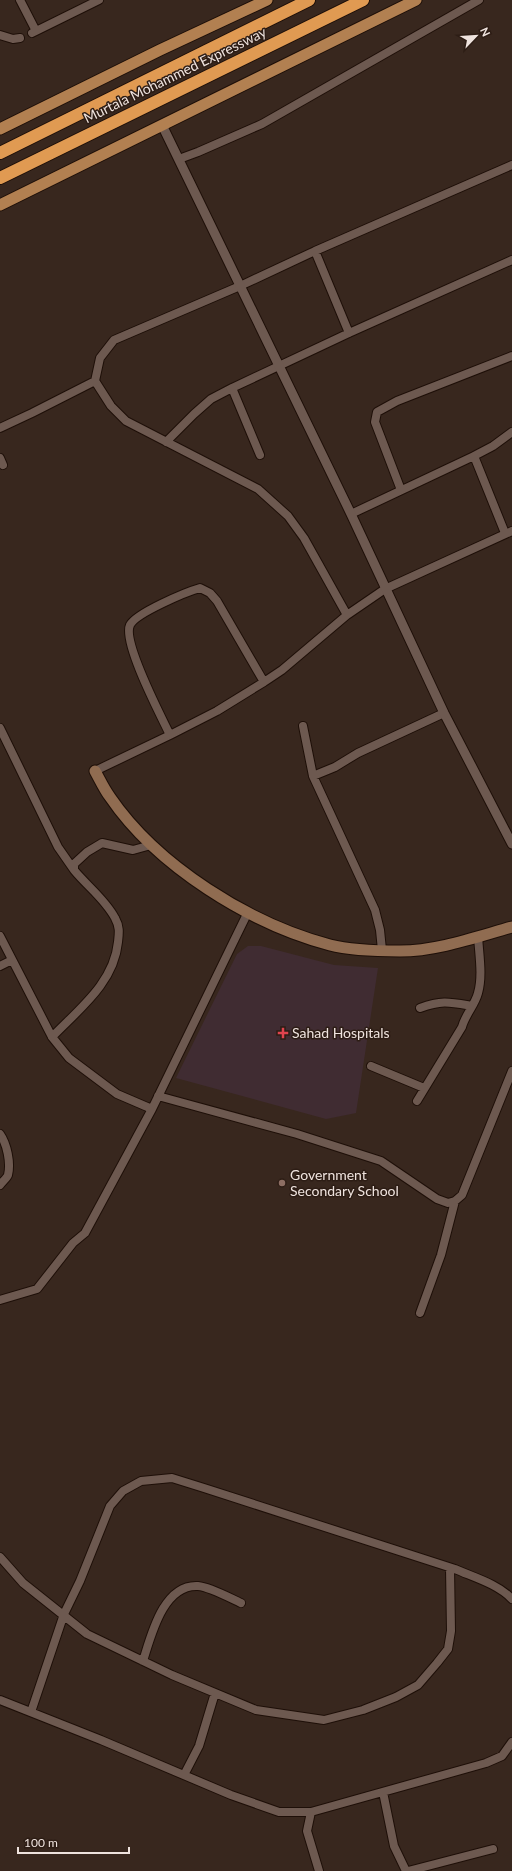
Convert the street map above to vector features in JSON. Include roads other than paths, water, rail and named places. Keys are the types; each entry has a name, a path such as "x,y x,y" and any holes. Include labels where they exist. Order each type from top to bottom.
{"highway":[{"name":"Murtala Mohammed Expressway","path":"0,152 309,0"},
{"name":"Murtala Mohammed Expressway","path":"0,178 362,0"}],"main road":[{"path":"0,128 267,0"},
{"path":"0,204 416,0"},
{"path":"95,771 110,797 151,845 174,865 200,883 248,912 295,934 332,945 401,951 437,947 512,927"}],"street":[{"path":"20,0 34,32 99,0"},
{"path":"179,159 262,124 479,0"},
{"path":"0,35 13,40 20,38"},
{"path":"162,125 351,514 444,713 512,844"},
{"path":"347,615 304,538 288,516 258,489 126,421 111,406 95,381 100,358 114,340 512,166"},
{"path":"315,251 349,333"},
{"path":"166,442 211,399 349,333 512,260"},
{"path":"401,490 375,422 377,412 386,406 512,356"},
{"path":"0,428 95,381"},
{"path":"232,388 260,455"},
{"path":"351,514 474,456 493,446 512,432"},
{"path":"95,771 170,736 217,711 264,682 282,670 347,615 385,589 509,532 474,456"},
{"path":"170,736 132,651 128,632 134,620 185,593 200,588 210,593 217,601 264,682"},
{"path":"313,776 335,767 358,753 444,713"},
{"path":"303,726 313,776 375,910 380,930 382,950"},
{"path":"0,728 58,847 74,870 96,893 115,918 120,930 113,967 101,987 52,1037"},
{"path":"74,870 74,864 80,858 102,843 133,850 151,845"},
{"path":"0,1300 37,1289 73,1243 85,1233 152,1110 248,912"},
{"path":"0,936 52,1037 69,1058 117,1094 152,1110"},
{"path":"417,1101 462,1027 465,1017 478,994 480,974 478,936"},
{"path":"0,966 12,960"},
{"path":"420,1008 438,1002 472,1006"},
{"path":"371,1066 424,1088"},
{"path":"158,1096 297,1134 381,1161 437,1200 448,1203 455,1201 462,1195 474,1169 512,1071"},
{"path":"0,1134 4,1140 8,1159 8,1176 0,1185"},
{"path":"420,1314 441,1255 455,1201"},
{"path":"31,1712 64,1614 80,1581 110,1506 123,1492 140,1481 172,1478 450,1568 490,1585 507,1594 512,1599"},
{"path":"0,1557 23,1583 88,1634 143,1661 256,1710 324,1720 363,1710 396,1697 418,1685 448,1649 451,1631 450,1568"},
{"path":"143,1661 152,1632 163,1607 168,1600 178,1592 198,1586 242,1603"},
{"path":"184,1775 199,1746 215,1693"},
{"path":"0,1700 101,1740 231,1795 279,1812 311,1812 486,1763 502,1756 512,1742"},
{"path":"383,1792 394,1846 407,1871 493,1849"},
{"path":"311,1812 307,1831 319,1871"}],"place":[{"name":"Sahad Hospitals","path":"283,1033"},
{"name":"Government Secondary School","path":"282,1183"}]}
